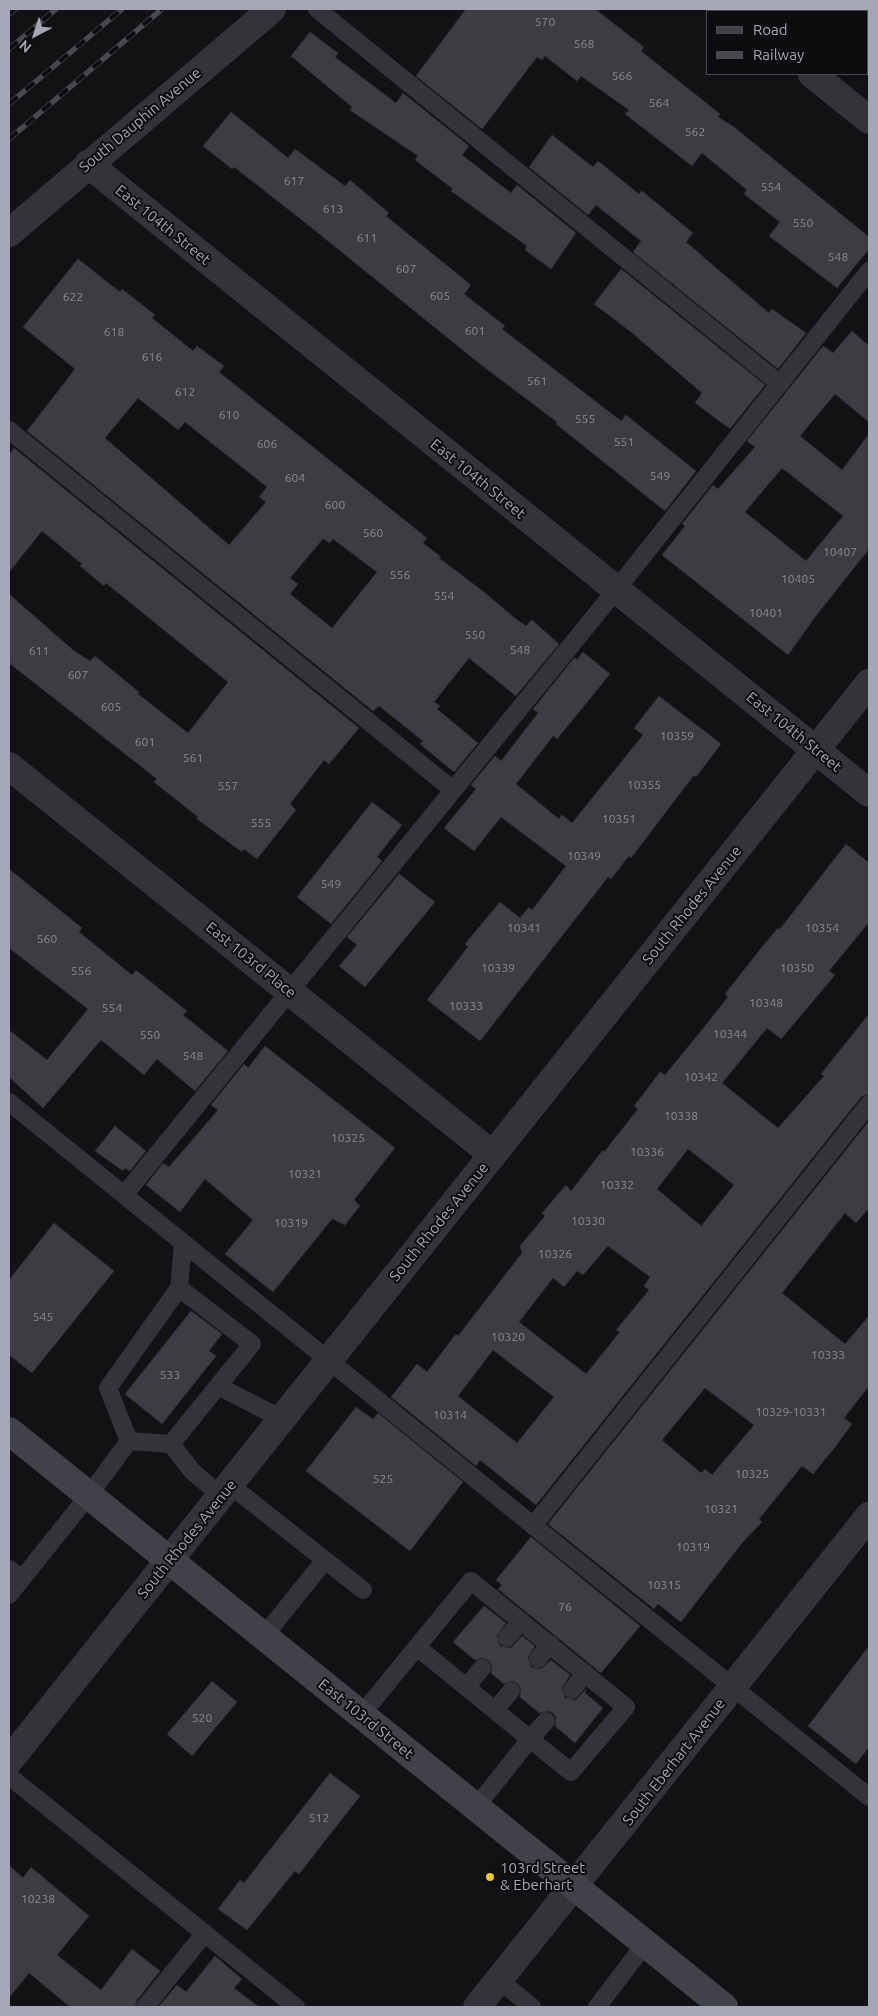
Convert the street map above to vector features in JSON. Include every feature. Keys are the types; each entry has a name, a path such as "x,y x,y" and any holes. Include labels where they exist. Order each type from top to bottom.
{"main road":[{"name":"East 103rd Street","path":"9,1430 724,2007"}],"street":[{"name":"South Dauphin Avenue","path":"9,233 272,9"},
{"path":"813,75 869,120"},
{"name":"East 104th Street","path":"88,164 869,793"},
{"name":"South Rhodes Avenue","path":"9,1761 869,683"},
{"name":"East 103rd Place","path":"9,766 493,1155"},
{"name":"South Eberhart Avenue","path":"477,2007 869,1516"}],"lane":[{"path":"316,9 780,384"},
{"path":"124,1196 616,590 869,271"},
{"path":"9,430 453,790"},
{"path":"9,1102 869,1798"},
{"path":"533,1526 869,1104"},
{"path":"129,1441 108,1388 179,1288 183,1243"},
{"path":"171,1444 252,1344 179,1288"},
{"path":"218,1386 282,1419"},
{"path":"129,1441 171,1444 192,1471 226,1490 325,1560 363,1590"},
{"path":"9,1595 15,1574 89,1495 129,1441"},
{"path":"264,1636 325,1560"},
{"path":"361,1715 471,1581 626,1706 571,1772 417,1647"},
{"path":"507,1638 521,1621"},
{"path":"538,1659 550,1644"},
{"path":"466,1687 482,1668"},
{"path":"572,1690 585,1673"},
{"path":"495,1710 511,1690"},
{"path":"476,1807 546,1721"},
{"path":"9,1776 296,2007"},
{"path":"145,2007 205,1933"},
{"path":"597,2007 645,1944"},
{"path":"499,1980 532,2007"}],"building":[{"path":"466,9 595,9 644,47 641,51 720,114 718,117 734,127 869,237 869,249 837,288 769,236 780,222 744,194 747,190 702,153 692,166 625,114 629,110 581,76 577,81 545,56 542,60 537,57 482,129 416,76"},
{"path":"310,32 338,53 335,57 396,103 403,93 469,146 462,155 511,193 517,185 576,233 551,269 525,250 527,246 451,191 453,189 415,160 418,156 350,110 352,107 291,56"},
{"path":"231,112 288,158 295,149 345,186 350,180 389,213 386,216 471,285 464,294 505,326 502,329 621,421 626,415 696,471 665,511 556,424 557,422 480,364 302,220 234,167 232,169 203,146"},
{"path":"552,135 593,167 598,161 639,194 642,191 693,233 686,242 769,313 772,309 806,333 778,369 633,252 641,241 596,205 588,215 529,167"},
{"path":"78,259 120,292 122,289 155,315 152,318 193,351 197,346 224,366 219,372 427,538 423,543 441,557 439,558 516,619 526,626 532,620 559,644 516,696 469,658 434,702 440,706 437,709 478,743 454,772 420,744 423,741 379,706 373,711 27,431 75,369 23,327","holes":["138,398 178,430 185,422 267,487 259,497 266,502 229,545 105,438","323,539 330,543 333,539 377,572 332,628 290,594 298,584 290,578"]},
{"path":"621,269 765,385 730,429 695,403 702,393 631,332 594,304"},
{"path":"852,331 869,346 869,422 835,394 800,436 842,470 869,434 869,549 815,617 788,655 662,555 685,526 682,524 713,485 718,489 755,447 747,441 823,346 833,353","holes":["782,468 843,516 806,561 745,512"]},
{"path":"14,448 359,728 329,764 324,760 290,804 296,810 257,859 244,849 242,852 197,819 198,817 154,782 157,779 9,663 9,594 73,650 90,661 95,656 139,692 138,694 188,733 228,682 106,583 104,586 80,566 82,564 42,531 9,572 9,455"},
{"path":"583,652 610,674 557,739 553,736 516,784 559,819 562,815 572,823 643,735 634,728 659,696 721,744 696,777 694,775 631,858 629,856 611,879 608,877 480,1041 427,1000 468,947 465,944 500,902 520,918 529,907 532,910 566,866 501,817 474,851 444,828 476,789 471,785 495,756 501,761 538,713 533,709 574,658 577,660"},
{"path":"372,802 402,825 377,857 382,861 331,924 297,897"},
{"path":"846,844 869,863 869,922 829,971 835,975 781,1039 767,1028 722,1083 778,1128 824,1076 821,1074 869,1014 869,1094 861,1097 536,1505 480,1460 476,1466 391,1397 417,1364 427,1372 456,1334 458,1336 522,1253 520,1246 545,1216 542,1213 566,1185 571,1191 603,1150 604,1152 638,1109 634,1106 660,1072 665,1075 728,997 725,994 762,947 778,928 780,929","holes":["688,1149 734,1185 701,1226 657,1189","608,1246 650,1277 644,1286 649,1290 616,1330 620,1332 586,1374 519,1322 553,1278 564,1287 577,1271 583,1275","493,1350 554,1397 517,1443 458,1396"]},
{"path":"9,869 82,928 79,932 132,975 136,970 187,1011 183,1015 228,1051 195,1091 157,1059 144,1075 101,1040 43,1108 9,1077 9,1030 47,1060 88,1009 9,948"},
{"path":"399,874 435,902 365,987 339,966 357,945 347,937"},
{"path":"265,1046 395,1148 354,1200 360,1206 345,1225 332,1219 273,1292 225,1254 253,1220 205,1179 180,1212 146,1185 163,1163 169,1167 218,1110 211,1105 244,1064 248,1068"},
{"path":"869,1121 869,1208 856,1223 845,1213 782,1293 845,1344 869,1316 869,1386 844,1418 852,1424 836,1446 813,1474 802,1466 759,1519 762,1522 742,1543 681,1622 658,1604 654,1609 548,1524","holes":["705,1388 754,1425 712,1475 705,1469 701,1473 662,1440"]},
{"path":"115,1126 146,1151 130,1171 125,1168 123,1171 95,1151"},
{"path":"54,1223 114,1271 32,1373 9,1355 9,1280"},
{"path":"191,1311 222,1334 209,1351 216,1356 162,1424 125,1394"},
{"path":"356,1407 373,1419 378,1413 463,1482 410,1551 306,1471"},
{"path":"531,1537 640,1626 601,1673 498,1589 502,1585 496,1580"},
{"path":"484,1606 506,1623 497,1636 500,1646 511,1648 522,1636 535,1646 528,1657 531,1667 541,1669 551,1660 570,1675 562,1688 565,1698 576,1700 586,1689 585,1693 603,1708 575,1743 555,1726 556,1718 553,1713 548,1711 539,1713 520,1697 521,1688 517,1683 512,1681 504,1684 491,1673 492,1665 488,1660 483,1658 475,1660 453,1642"},
{"path":"869,1646 869,1747 856,1764 808,1726"},
{"path":"212,1681 237,1702 192,1756 167,1734"},
{"path":"330,1773 360,1796 299,1874 295,1871 247,1930 218,1909 240,1880 244,1883"},
{"path":"9,1865 23,1878 31,1867 89,1916 57,1955 101,1990 132,1949 160,1971 137,2000 135,2007 70,2007 29,1973 9,1998"},
{"path":"215,1956 242,1979 234,1988 259,2007 158,2007 177,1985 186,1992"}],"railway":[{"path":"9,14 15,9"},
{"path":"9,49 56,9"},
{"path":"9,104 122,9"},
{"path":"9,139 162,9"}],"place":[{"name":"103rd Street & Eberhart","path":"490,1877"}]}
